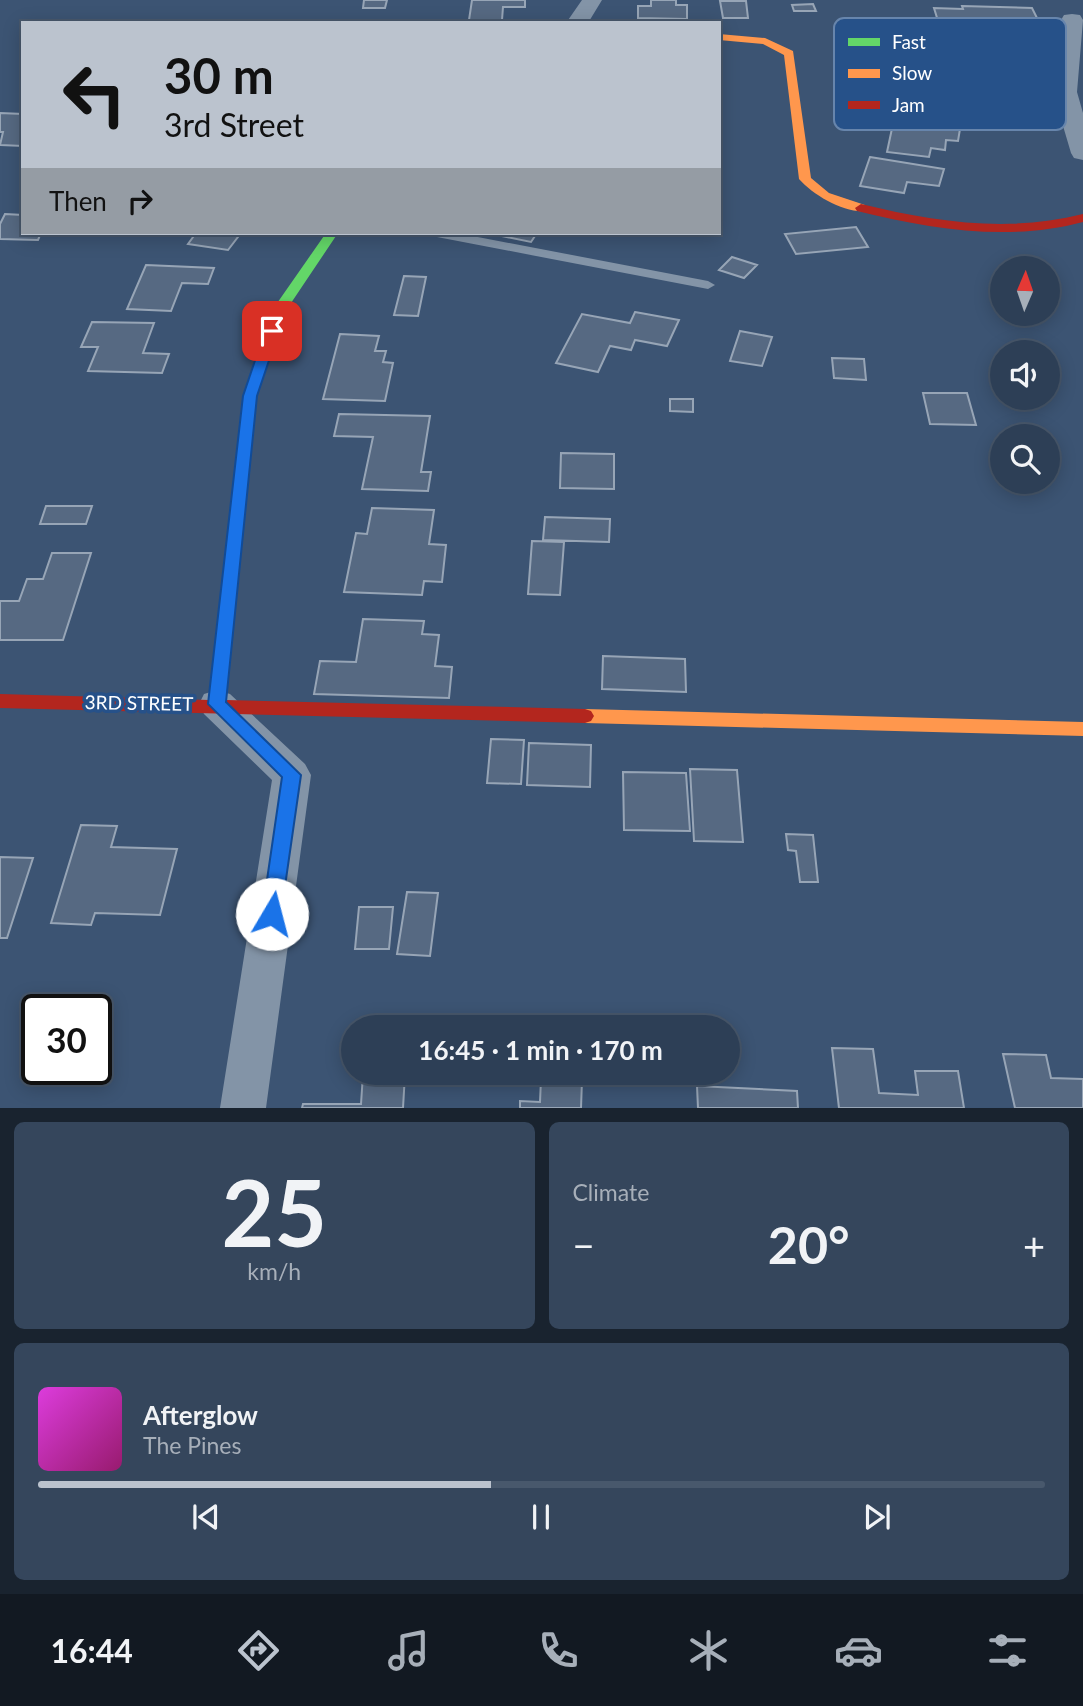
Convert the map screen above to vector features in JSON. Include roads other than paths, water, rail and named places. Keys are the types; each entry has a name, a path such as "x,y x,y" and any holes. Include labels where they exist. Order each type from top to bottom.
{"street":[{"path":"579,21 592,0"},
{"path":"1066,82 1072,20"},
{"path":"721,37 778,44 789,53 805,178 824,196 860,208 954,224 1044,229 1075,223 1083,218"},
{"path":"1066,95 1083,153"},
{"path":"331,235 279,309 250,396 217,704 466,715 1083,729"},
{"name":"3RD STREET","path":"0,701 217,704 292,775 243,1108"}],"lane":[{"path":"448,235 708,285"}]}
